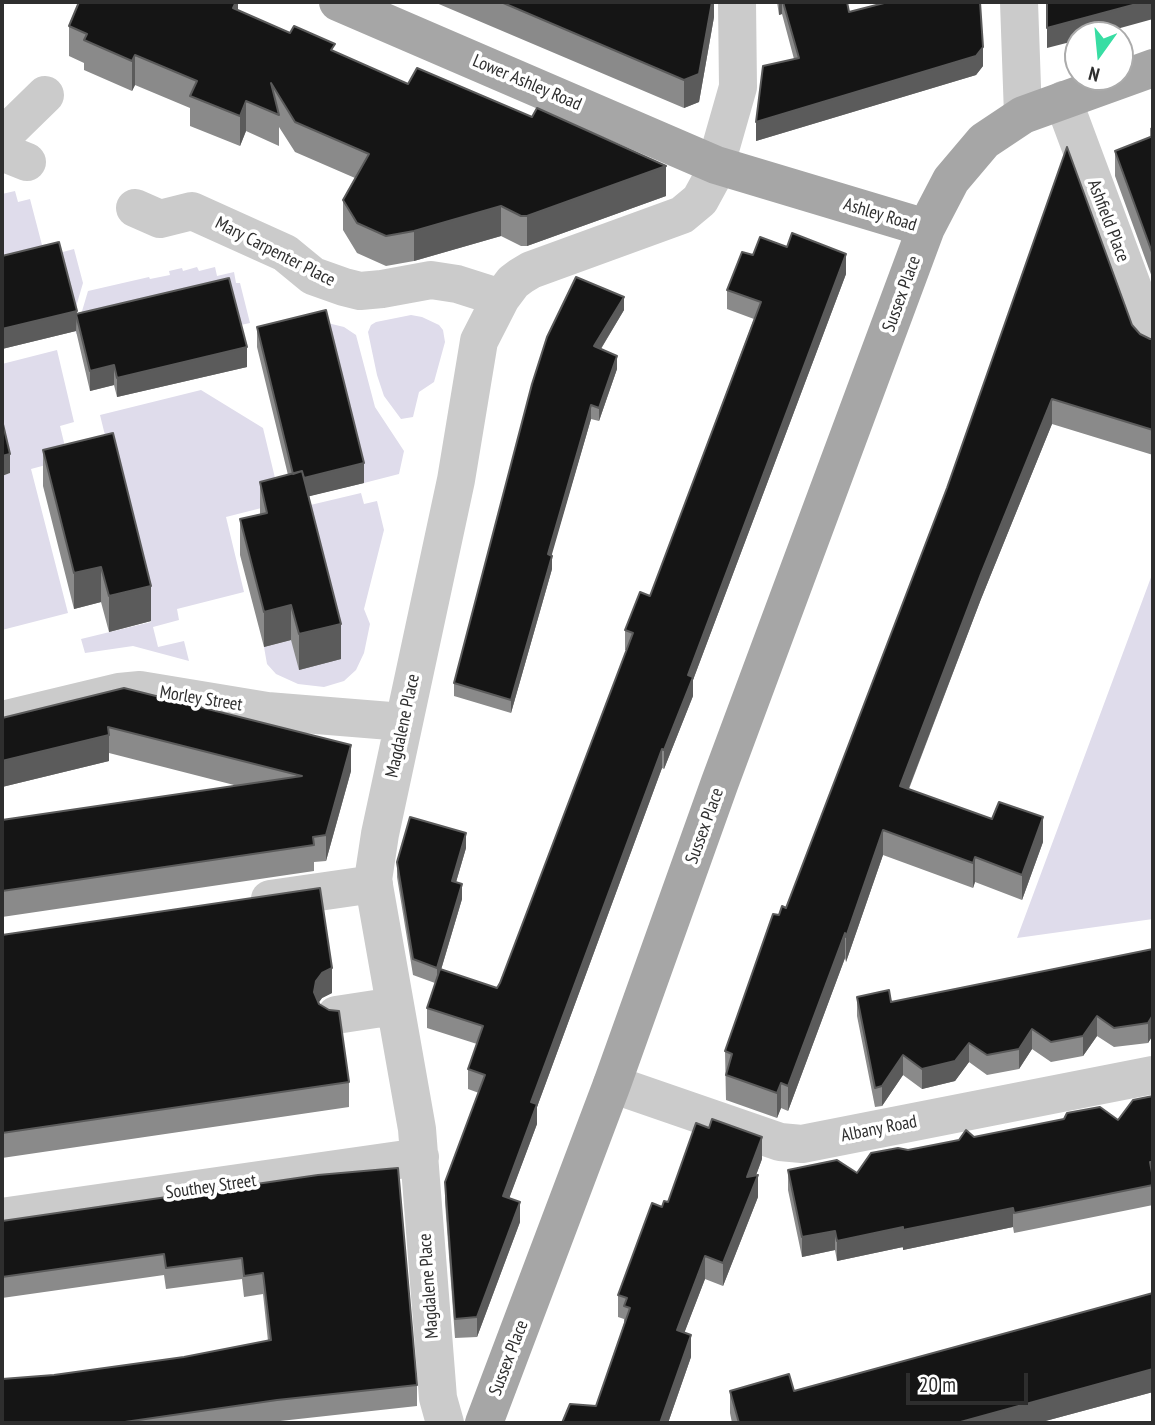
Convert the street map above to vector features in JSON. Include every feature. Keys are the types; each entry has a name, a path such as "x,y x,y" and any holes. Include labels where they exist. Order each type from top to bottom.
{"main road":[{"name":"Lower Ashley Road","path":"338,2 716,164"},
{"name":"Ashley Road","path":"716,164 926,229 951,180 984,141 1023,115 1153,68"},
{"name":"Sussex Place","path":"484,1423 612,1084 720,782 926,229"}],"street":[{"name":"Magdalene Place","path":"445,1423 438,1398 420,1157 374,884 380,834 456,480 480,341 501,298 513,282 531,270 682,215 699,200 712,178 738,86 737,2"},
{"path":"1019,2 1023,115"},
{"path":"10,150 45,95"},
{"name":"Ashfield Place","path":"1063,100 1153,342"},
{"name":"Mary Carpenter Place","path":"135,208 160,219 192,211 285,253 313,276 360,291 430,280 457,284 501,298"},
{"name":"Morley Street","path":"2,720 120,692 140,690 267,711 403,722"},
{"path":"238,904 374,884"},
{"path":"336,1015 395,1006"},
{"name":"Albany Road","path":"612,1084 780,1142 802,1144 1153,1074"},
{"name":"Southey Street","path":"2,1217 420,1157"}],"shaded area":[{"path":"15,191 18,202 30,199 42,245 48,244 49,249 59,253 74,249 83,283 73,317 2,276 2,194"},
{"path":"197,267 199,271 215,267 217,276 234,272 236,283 240,283 250,323 236,326 76,334 75,327 88,291 170,275 169,271 182,268 183,271"},
{"path":"411,315 439,325 443,330 445,342 434,382 419,392 413,417 401,419 384,396 368,332 376,322"},
{"path":"311,319 344,327 356,335 375,407 404,451 399,474 364,483"},
{"path":"57,350 74,422 60,426 68,459 31,469 68,613 2,630 2,476 10,473 2,440 2,364"},
{"path":"201,390 263,428 281,503 226,517 244,592 177,609 179,620 153,627 158,647 184,641 189,661 133,646 85,653 81,639 151,622 100,415"},
{"path":"361,493 364,504 377,501 384,530 364,609 370,624 364,653 356,670 344,681 324,687 298,684 276,674 267,664 264,647 291,640 302,507"},
{"path":"1153,572 1153,919 1017,938"}],"building":[{"path":"79,2 236,2 233,8 290,33 294,26 335,44 331,50 408,84 417,68 532,117 537,108 666,166 527,216 521,216 501,206 414,231 386,236 357,223 343,200 369,154 295,122 271,83 279,115 246,101 240,116 190,96 197,81 135,55 132,61 84,40 87,34 69,26"},
{"path":"501,2 712,2 699,74 684,80"},
{"path":"783,2 847,2 849,12 888,2 980,2 983,47 976,56 756,122 763,66 799,58"},
{"path":"1047,2 1144,2 1073,21 1064,21 1064,23 1047,28"},
{"path":"1153,136 1153,255 1115,151"},
{"path":"1067,147 1132,325 1140,334 1153,339 1153,430 1052,399 981,574 900,786 992,819 999,802 1043,817 1022,875 975,857 973,863 883,830 846,937 845,933 788,1086 781,1083 777,1093 726,1075 732,1054 725,1051 773,914 779,915 782,906 786,908 947,488"},
{"path":"792,233 846,254 688,675 693,677 664,750 662,749 531,1102 537,1104 503,1196 520,1202 477,1317 455,1319 445,1182 485,1075 468,1069 483,1026 427,1008 440,969 497,988 500,983 633,633 625,630 640,592 650,596 761,302 727,290 742,252 753,255 760,237 787,247"},
{"path":"59,242 77,311 2,329 2,256"},
{"path":"576,277 624,297 594,346 617,356 599,408 591,405 548,554 552,556 511,700 454,683 532,384 547,337"},
{"path":"229,278 247,347 117,378 114,365 90,371 76,314"},
{"path":"326,310 364,463 304,478 302,471 293,474 257,327"},
{"path":"2,420 10,454 2,456"},
{"path":"113,433 151,586 109,596 101,567 74,573 43,450"},
{"path":"302,471 341,624 299,634 291,605 264,612 240,519 267,513 260,482"},
{"path":"124,688 351,745 326,835 313,837 314,845 2,891 2,820 302,776 108,727 109,735 2,761 2,718"},
{"path":"410,817 466,833 452,881 462,884 437,968 413,959 397,862"},
{"path":"320,888 332,968 322,973 316,981 314,992 319,1004 329,1010 339,1011 349,1082 2,1133 2,935"},
{"path":"1153,949 1153,1015 1148,1023 1114,1028 1097,1016 1083,1036 1051,1042 1032,1029 1019,1049 987,1055 969,1043 955,1061 922,1069 903,1055 882,1086 875,1088 857,997 889,990 891,1002"},
{"path":"1153,1096 1153,1162 1150,1162 1153,1185 1014,1213 1013,1208 837,1241 835,1231 802,1237 788,1170 837,1160 857,1173 871,1153 898,1148 908,1150 959,1140 966,1130 974,1137 1064,1119 1067,1113 1100,1107 1118,1120 1133,1100"},
{"path":"712,1119 762,1137 747,1177 758,1175 723,1263 705,1256 677,1330 691,1335 660,1423 562,1423 570,1404 596,1406 630,1308 624,1306 627,1298 618,1295 652,1203 662,1207 664,1201 668,1202 696,1123 709,1128"},
{"path":"398,1168 417,1385 277,1400 118,1423 2,1423 2,1379 54,1375 184,1357 271,1340 263,1273 244,1276 242,1258 166,1268 164,1254 2,1277 2,1221 318,1175"},
{"path":"1153,1293 1153,1369 957,1423 739,1423 730,1391 789,1374 794,1391"}]}
